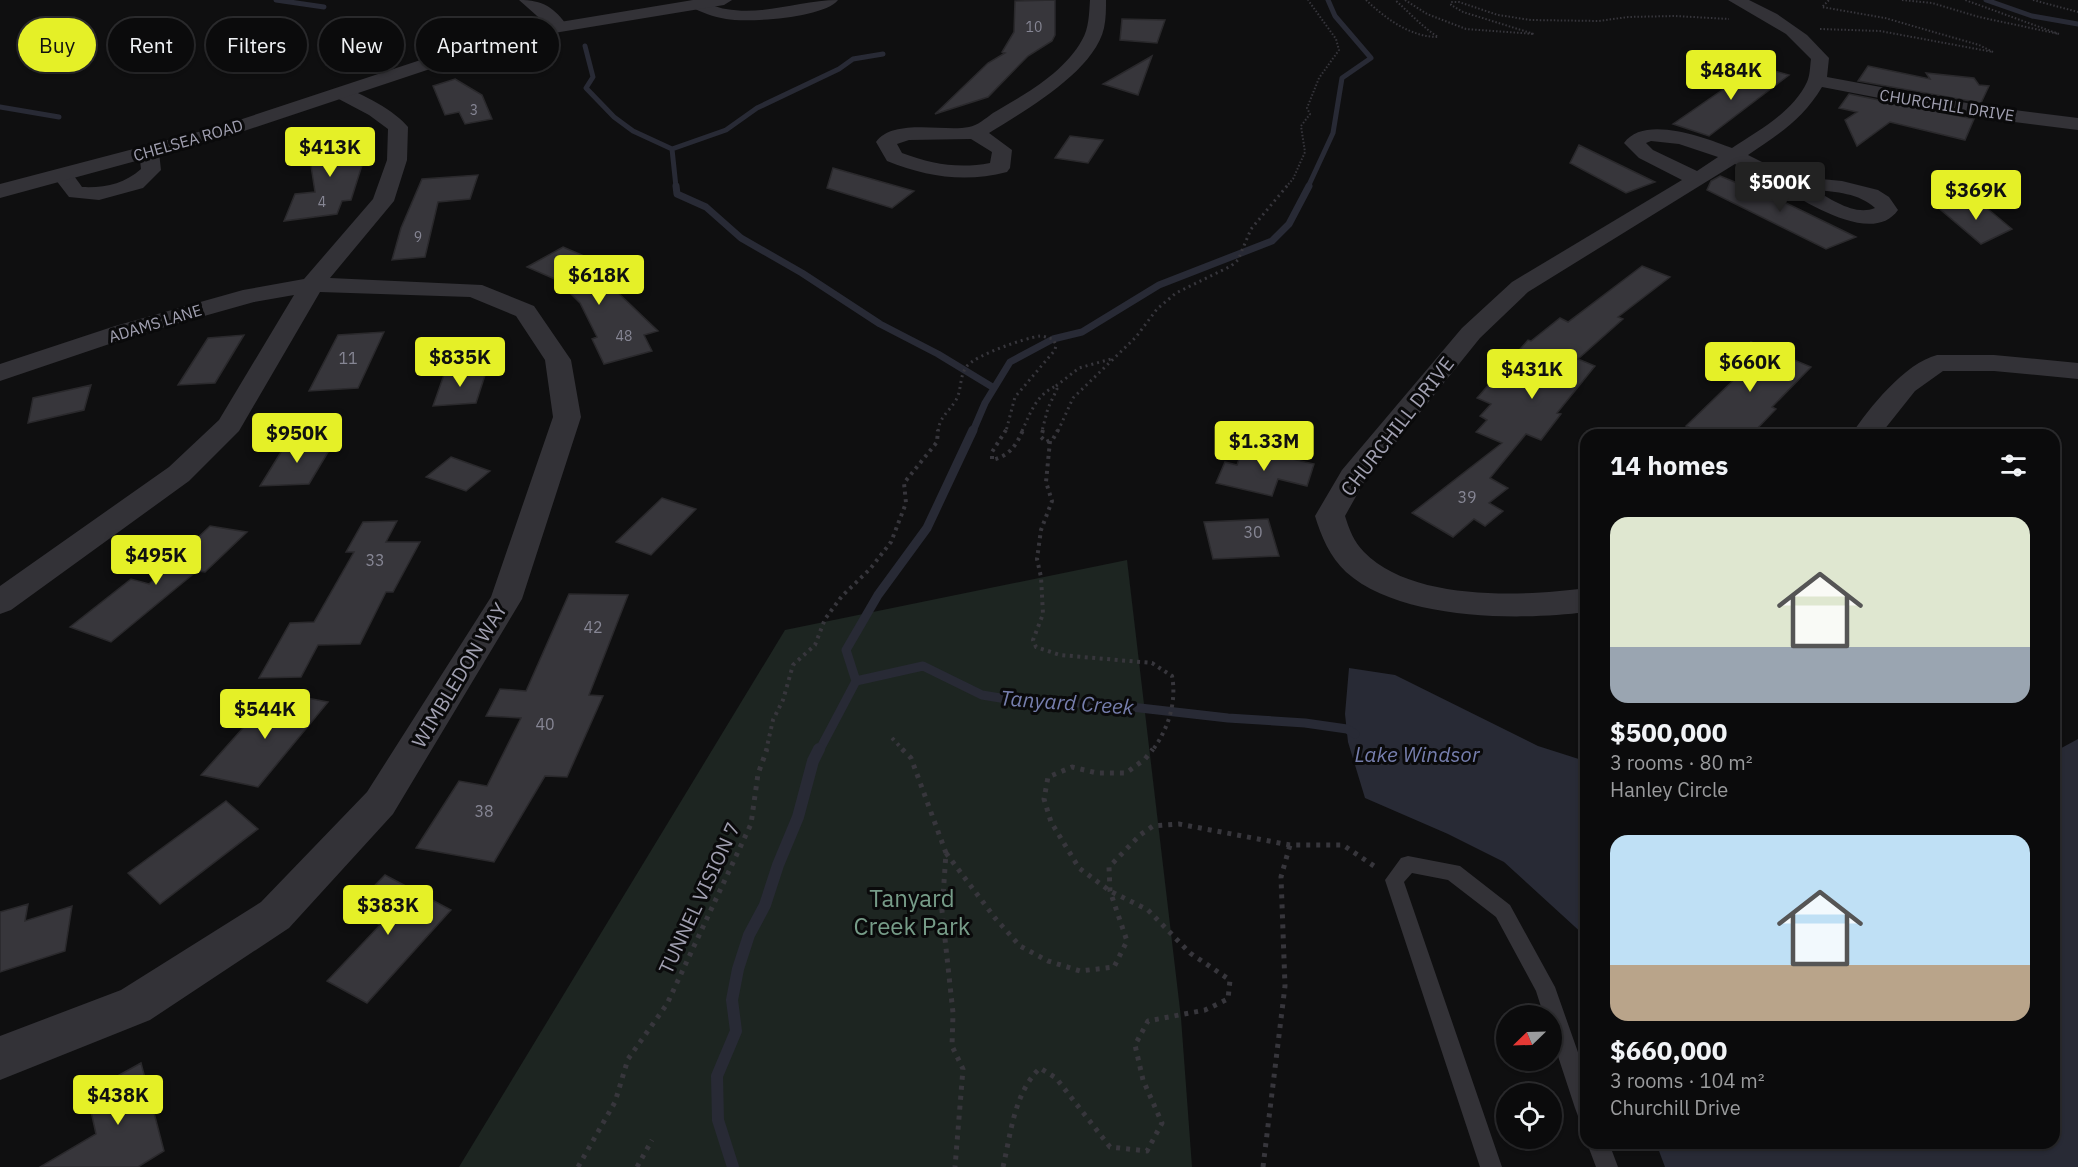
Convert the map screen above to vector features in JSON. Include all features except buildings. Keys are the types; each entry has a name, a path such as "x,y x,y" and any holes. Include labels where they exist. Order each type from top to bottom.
{"street":[{"path":"527,0 544,11 560,27"},
{"name":"CHELSEA ROAD","path":"0,191 228,130 468,50 560,27 724,0"},
{"path":"696,4 722,14 747,16 790,11 830,0"},
{"path":"975,134 1002,150 1000,168 965,174 923,169 894,157 886,142 906,134 975,134 1035,96 1066,71 1089,44 1096,28 1098,0"},
{"path":"1736,0 1778,21 1804,38 1820,58 1817,81"},
{"name":"CHURCHILL DRIVE","path":"1580,601 1566,604 1499,606 1431,597 1392,587 1360,567 1352,558 1337,540 1330,516 1352,477 1472,333 1520,287 1656,203 1698,180 1773,130 1802,105 1817,81 1983,112 2078,124"},
{"path":"0,602 179,474 229,425 312,285 383,201 397,160 398,128 376,111 342,93"},
{"path":"1698,180 1646,154 1634,143 1650,135 1667,135 1733,156 1786,182"},
{"path":"62,175 76,193 99,194 136,184 151,170 149,152"},
{"name":"ADAMS LANE","path":"0,373 124,331 251,295 312,285"},
{"name":"WIMBLEDON WAY","path":"0,1058 135,1005 275,915 381,803 506,599 567,417 558,360 525,311 474,290 312,285"},
{"path":"1870,429 1906,385 1937,363 1994,363 2078,371"}],"lane":[{"path":"1491,1167 1394,880 1408,864 1453,872 1503,911 1545,987 1580,1090"},
{"path":"1600,1149 1606,1167"}],"path":[{"path":"1003,1167 1018,1108 1030,1074 1040,1068 1056,1078 1110,1147 1147,1151 1161,1124 1143,1080 1135,1045 1148,1021 1205,1010 1227,999 1230,980 1190,953 1148,910 1110,891 1079,868 1051,822 1044,799 1048,777 1072,767 1097,773 1126,773 1145,759 1163,736 1174,692 1172,676 1152,663 1060,655 1036,647 1033,640 1043,614 1041,577 1037,559 1041,530 1052,501 1046,482 1050,441 1057,433 1073,398 1136,337 1157,309 1176,293 1231,266 1238,260 1251,228 1293,179 1294,172 1304,158 1301,126 1310,114 1307,108 1313,90 1339,50 1336,39 1308,0"},
{"path":"1366,0 1392,22 1416,32 1438,37 1418,24 1411,13 1395,0"},
{"path":"1405,0 1427,14 1477,32 1534,34 1463,12 1451,5 1451,2 1459,2 1498,15 1532,20 1599,21 1628,17 1675,16 1731,20"},
{"path":"1818,28 1880,31 1993,52 1970,42 1885,18 1822,7 1829,0"},
{"path":"1902,0 1932,3 1979,17 2058,34 1965,0"},
{"path":"2033,0 2078,12"},
{"name":"TUNNEL VISION 7","path":"578,1167 615,1102 628,1059 667,1004 751,824 758,774 769,743 773,720 783,700 794,665 815,645 825,619 842,596 870,569 891,542 906,503 904,483 937,442 942,416 957,399 961,375 969,363 982,356 1036,337 1049,337 1056,345 1056,350 1038,373 1015,397 1004,436 992,452 992,460 998,460 1010,454 1022,434 1034,405 1048,389 1056,386"},
{"path":"1050,441 1046,442 1041,437 1056,386 1079,368 1113,358"},
{"path":"892,738 911,758 946,853 995,918 1020,946 1048,961 1080,971 1114,968 1127,941 1110,891 1109,867 1140,835 1154,826 1179,825 1240,834 1290,845 1343,845 1394,880"},
{"path":"1263,1167 1285,986 1281,877 1290,845"},
{"path":"946,853 942,911 953,1013 952,1046 963,1069 955,1167"},
{"path":"637,1167 652,1140"}],"green space":[{"name":"Tanyard Creek Park","path":"1127,560 1181,1018 1192,1167 459,1167 785,630"}],"water":[{"name":"Lake Windsor","path":"1349,668 1395,675 1538,746 1580,759 1580,931 1504,862 1448,834 1365,798 1348,742 1345,714"},
{"path":"2078,739 2078,1167 1665,1167 1658,1149 2060,1149 2060,749"}],"waterway":[{"path":"276,0 324,7"},
{"path":"1308,187 1333,133 1342,78 1371,58 1335,16 1328,0"},
{"path":"1986,0 2032,16 2078,24"},
{"path":"585,46 593,77 586,88 614,117 633,131 672,149"},
{"path":"672,149 726,130 757,108 839,69 853,59 883,54"},
{"path":"0,107 59,117"},
{"path":"672,149 676,187"},
{"path":"676,186 677,194 706,207 741,238 802,273 880,324 938,354 994,388"},
{"path":"973,431 985,403 1010,362 1053,339 1082,332 1159,285 1272,241 1289,224 1309,186"},
{"path":"856,681 846,650 878,595 927,528 973,430"},
{"name":"Tanyard Creek","path":"856,681 923,666 982,695 1031,703 1096,703 1228,718 1305,723 1347,729 1355,734"},
{"name":"Tanyard Creek","path":"819,751 856,681"},
{"name":"Tanyard Creek","path":"733,1167 718,1120 717,1076 736,1031 732,1000 738,969 749,935 765,905 778,865 798,817 813,761 819,749"}]}
